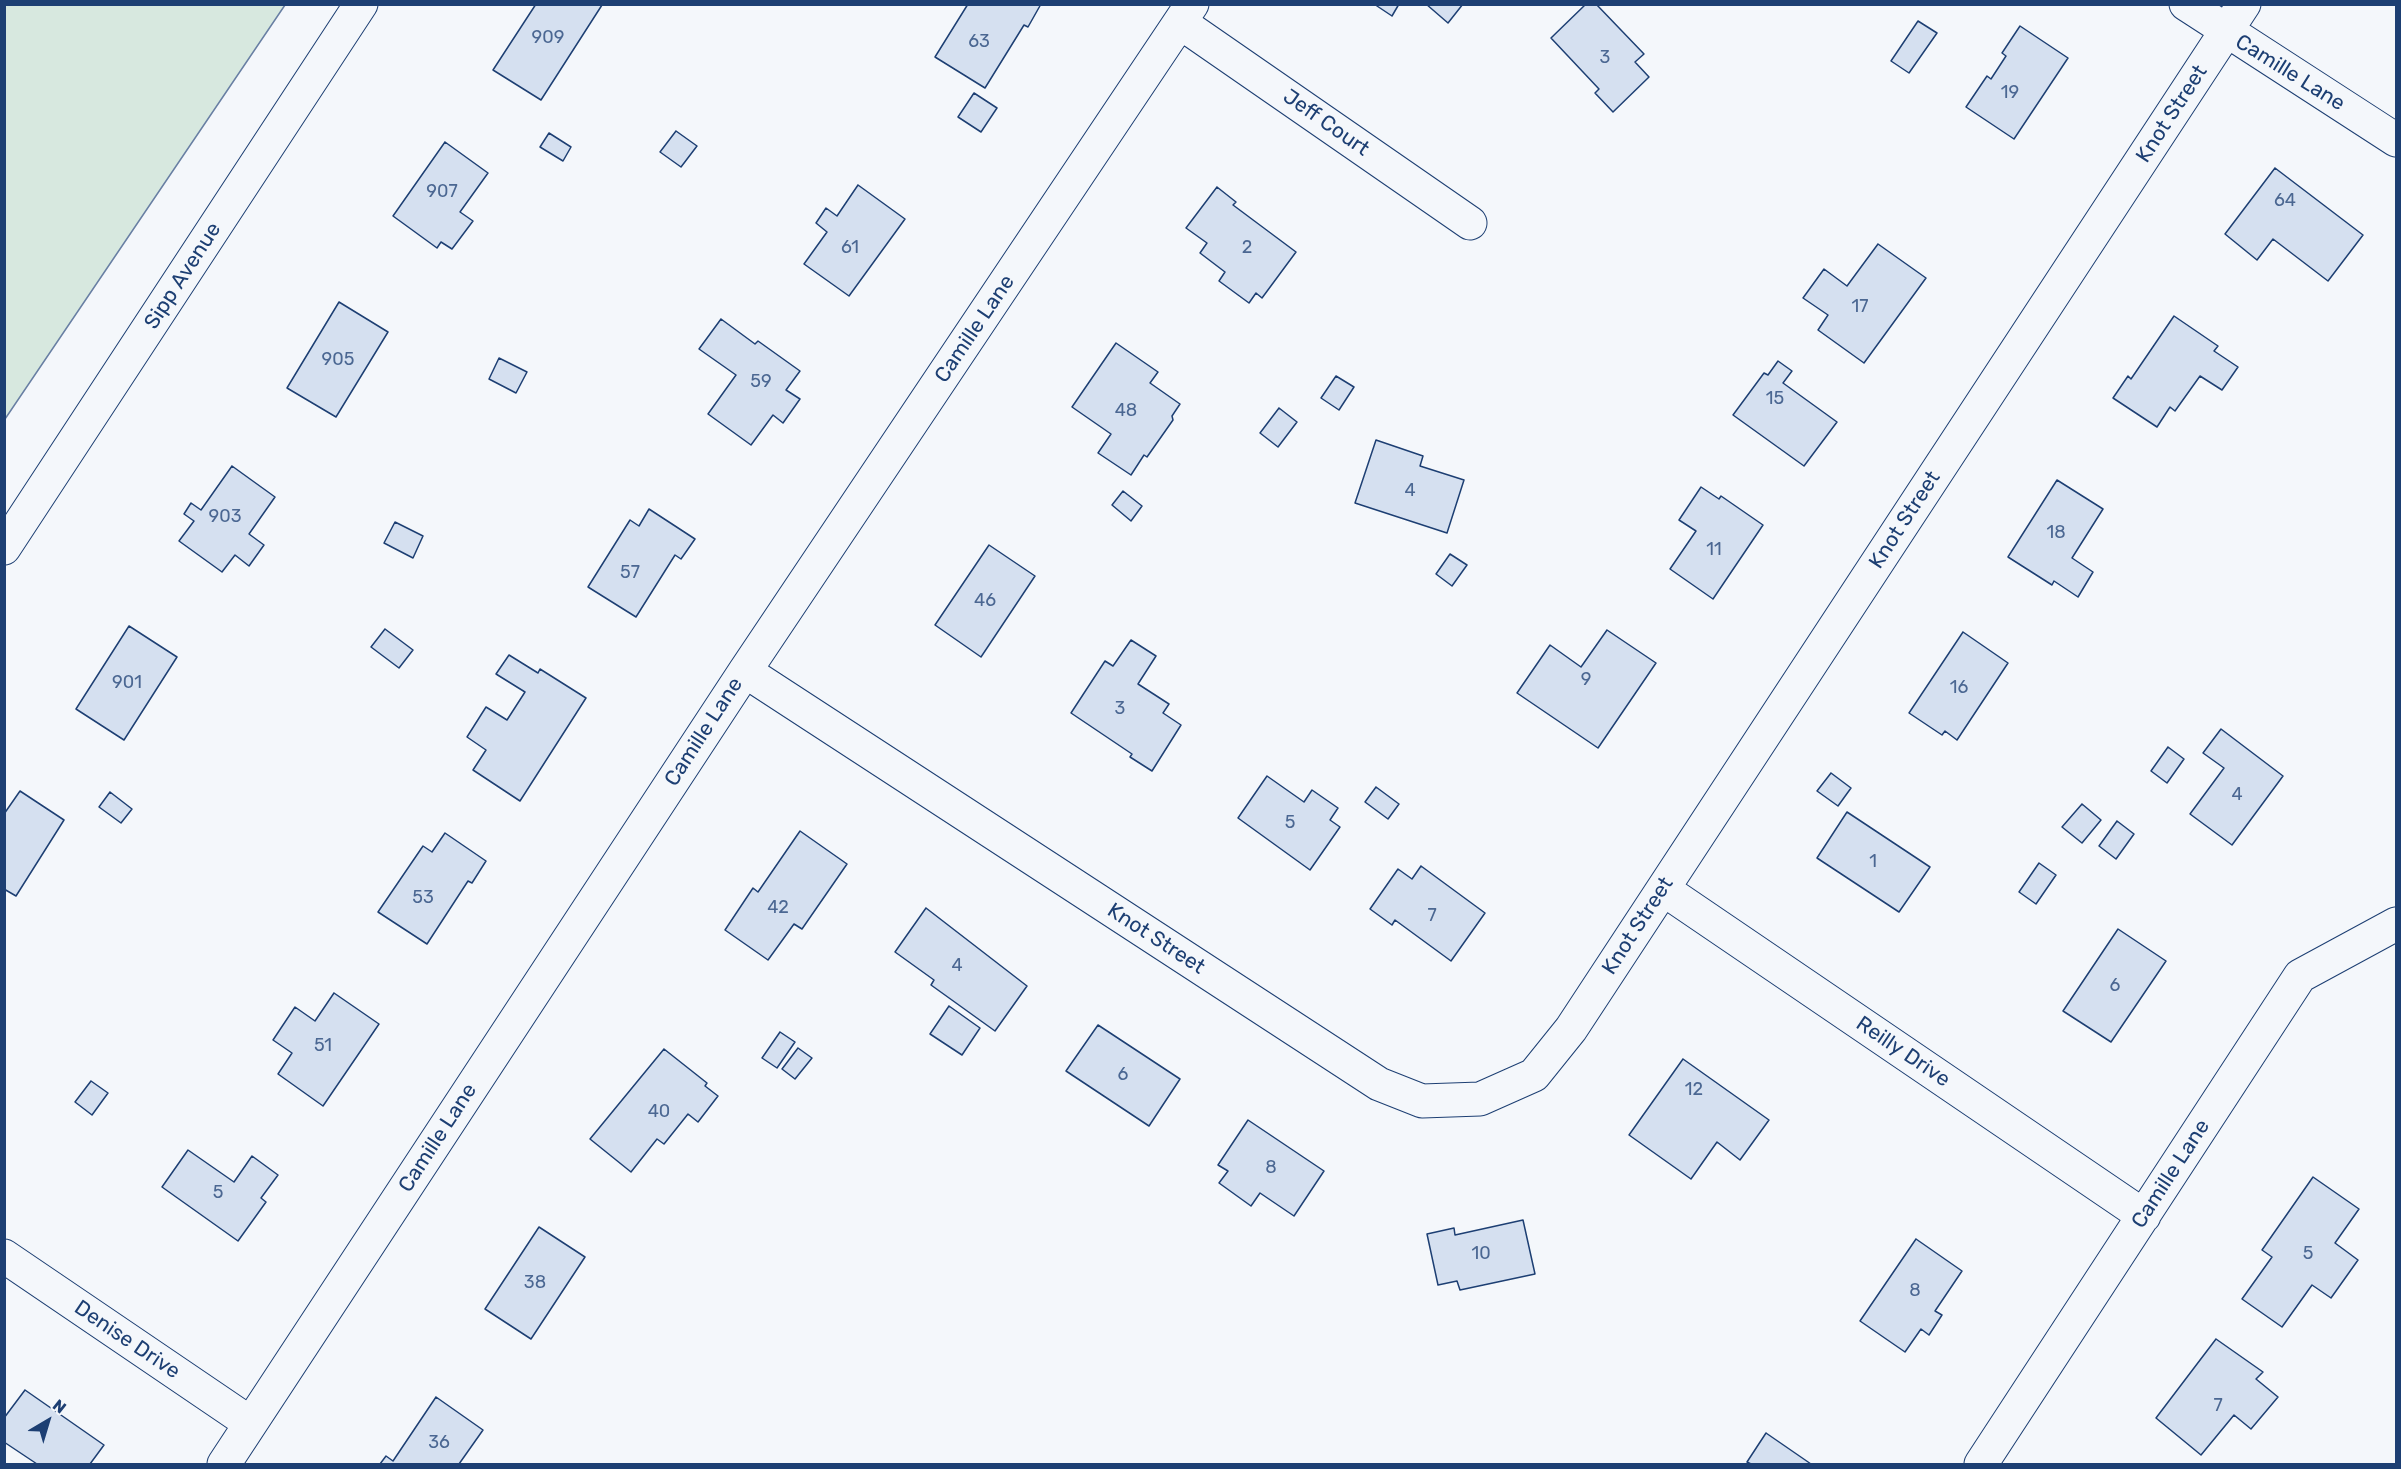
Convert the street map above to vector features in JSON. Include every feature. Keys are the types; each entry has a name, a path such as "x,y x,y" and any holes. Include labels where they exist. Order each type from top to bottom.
{"street":[{"name":"Sipp Avenue","path":"4,548 361,4"},
{"name":"Camille Lane","path":"2186,4 2226,32 2397,140"},
{"name":"Knot Street","path":"745,671 1379,1084 1422,1101 1480,1099 1534,1075 1571,1029 2244,4"},
{"name":"Camille Lane","path":"224,1464 745,671 1187,14"},
{"name":"Jeff Court","path":"1187,14 1470,223"},
{"name":"Reilly Drive","path":"1663,889 2144,1216"},
{"name":"Camille Lane","path":"1982,1464 2300,976 2397,924"},
{"name":"Denise Drive","path":"4,1256 250,1424"}],"shaded area":[{"path":"4,5 285,5 5,419"}],"building":[{"path":"536,4 602,5 541,100 493,70"},
{"path":"968,4 1041,4 1028,27 1024,25 985,88 935,57"},
{"path":"1374,4 1399,4 1392,16"},
{"path":"1426,4 1463,4 1448,23"},
{"path":"1586,4 1596,4 1644,54 1635,62 1649,77 1613,112 1595,93 1599,89 1551,38"},
{"path":"1918,21 1937,33 1909,73 1891,61"},
{"path":"2020,26 2068,58 2014,139 1966,107 1987,76 1991,79 2006,56 2002,53"},
{"path":"974,93 997,108 981,132 958,117"},
{"path":"676,131 697,146 681,167 660,152"},
{"path":"549,133 571,147 563,161 540,147"},
{"path":"445,142 488,173 460,212 473,221 452,249 441,242 437,248 393,216"},
{"path":"2275,168 2363,235 2328,281 2273,239 2257,260 2225,234"},
{"path":"858,185 905,219 849,296 804,264 827,232 816,223 826,208 837,216"},
{"path":"1217,187 1236,202 1233,205 1296,252 1262,298 1256,293 1249,303 1219,281 1225,272 1200,253 1207,243 1186,228"},
{"path":"1878,244 1926,278 1864,363 1818,330 1828,315 1803,298 1824,269 1847,286"},
{"path":"339,302 388,332 336,417 287,388"},
{"path":"2174,316 2218,346 2214,351 2238,367 2222,390 2200,376 2175,411 2170,407 2157,427 2113,398 2128,376 2131,379"},
{"path":"721,319 755,344 758,341 800,371 786,390 800,399 783,423 773,415 751,445 708,414 736,375 699,349"},
{"path":"1116,343 1158,372 1150,383 1180,404 1172,416 1173,420 1147,457 1144,455 1131,475 1098,453 1111,434 1072,407"},
{"path":"499,358 527,372 516,393 489,379"},
{"path":"1778,361 1792,371 1783,383 1837,422 1804,466 1733,415 1764,373 1768,375"},
{"path":"1336,376 1354,387 1339,410 1321,398"},
{"path":"1279,408 1297,422 1278,447 1260,433"},
{"path":"1376,440 1423,456 1420,466 1464,480 1447,533 1355,503"},
{"path":"232,466 275,497 249,534 264,545 249,566 235,555 222,572 179,541 194,521 184,514 191,503 201,510"},
{"path":"2057,480 2103,509 2072,558 2093,572 2078,597 2054,581 2052,585 2008,557"},
{"path":"1701,487 1719,499 1721,496 1763,525 1713,599 1670,569 1696,531 1679,520"},
{"path":"1123,491 1142,506 1131,521 1112,505"},
{"path":"649,509 695,539 681,559 675,555 636,617 588,587 630,520 639,526"},
{"path":"395,522 423,536 413,558 384,543"},
{"path":"989,545 1035,576 981,657 935,625"},
{"path":"1450,554 1467,565 1452,586 1436,574"},
{"path":"129,626 177,657 124,740 76,709"},
{"path":"385,629 413,650 399,668 371,647"},
{"path":"1607,630 1656,663 1598,748 1517,693 1550,645 1581,667"},
{"path":"1963,632 2008,663 1957,740 1945,731 1942,735 1909,713"},
{"path":"1131,640 1156,656 1138,684 1169,704 1163,713 1181,725 1152,771 1130,757 1132,754 1071,713 1105,661 1113,666"},
{"path":"509,655 538,673 540,669 586,698 520,801 473,770 486,750 467,737 486,707 507,720 525,692 496,674"},
{"path":"2221,729 2283,776 2232,845 2190,814 2224,768 2203,753"},
{"path":"2168,747 2184,759 2167,783 2151,771"},
{"path":"1831,773 1851,788 1838,806 1817,791"},
{"path":"1267,776 1304,802 1312,790 1338,808 1330,820 1340,827 1310,870 1238,818"},
{"path":"1376,787 1399,804 1388,819 1365,802"},
{"path":"20,791 64,820 16,896 4,889 4,814"},
{"path":"110,792 132,809 121,823 99,807"},
{"path":"2082,804 2101,820 2082,843 2062,827"},
{"path":"1847,812 1930,867 1899,912 1817,858"},
{"path":"2117,821 2134,834 2116,859 2099,846"},
{"path":"800,831 847,864 802,929 794,924 768,960 725,930 753,888 758,892"},
{"path":"445,833 486,861 472,883 468,881 427,944 378,912 423,846 432,852"},
{"path":"2039,863 2056,875 2036,904 2019,892"},
{"path":"1421,866 1485,913 1451,961 1395,920 1392,925 1370,909 1398,869 1412,879"},
{"path":"926,908 1027,986 995,1031 931,985 934,980 895,952"},
{"path":"2118,929 2166,961 2111,1042 2063,1011"},
{"path":"334,993 379,1024 323,1106 278,1074 292,1053 273,1040 295,1007 315,1021"},
{"path":"949,1006 980,1028 962,1055 930,1034"},
{"path":"1098,1025 1180,1079 1149,1126 1066,1071"},
{"path":"780,1032 795,1042 777,1068 762,1058"},
{"path":"798,1048 812,1058 795,1079 782,1069"},
{"path":"664,1049 707,1083 705,1086 718,1096 698,1122 688,1114 664,1144 657,1139 631,1172 590,1139"},
{"path":"1683,1059 1769,1120 1740,1160 1717,1142 1691,1179 1629,1135"},
{"path":"91,1081 108,1093 92,1115 75,1102"},
{"path":"1248,1120 1324,1171 1294,1216 1260,1193 1251,1206 1219,1183 1228,1171 1218,1165"},
{"path":"188,1150 234,1182 252,1156 278,1175 261,1198 266,1202 238,1241 162,1187"},
{"path":"2313,1177 2359,1209 2335,1243 2358,1260 2331,1298 2312,1285 2282,1327 2242,1299 2272,1257 2262,1250"},
{"path":"1523,1220 1535,1274 1460,1290 1457,1281 1438,1285 1427,1234 1454,1228 1455,1235"},
{"path":"539,1227 585,1257 531,1339 485,1309"},
{"path":"1916,1239 1962,1271 1935,1311 1942,1315 1929,1335 1921,1329 1905,1352 1860,1321"},
{"path":"2216,1339 2263,1372 2256,1379 2278,1397 2251,1429 2234,1415 2201,1455 2156,1418"},
{"path":"25,1390 104,1445 90,1464 37,1464 4,1442 4,1418"},
{"path":"436,1397 483,1430 459,1464 380,1464 386,1456 393,1461"},
{"path":"1766,1433 1811,1464 1751,1464 1747,1462"}]}
